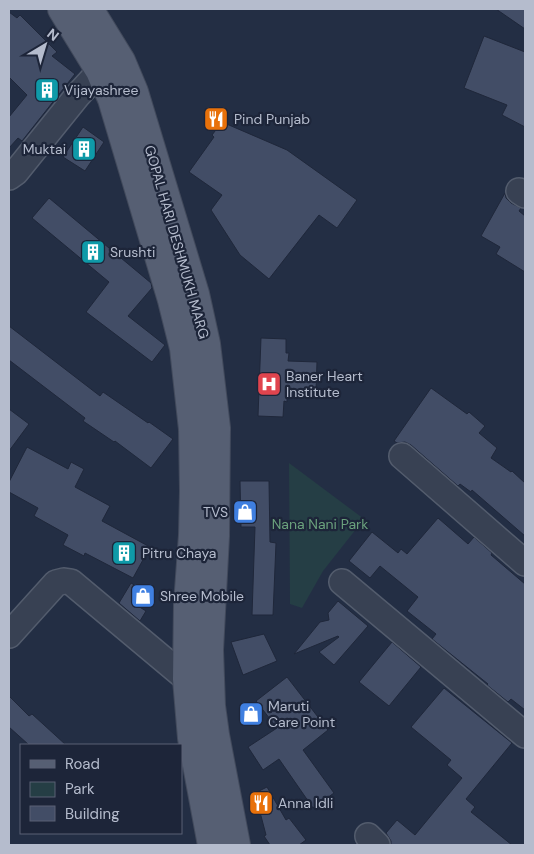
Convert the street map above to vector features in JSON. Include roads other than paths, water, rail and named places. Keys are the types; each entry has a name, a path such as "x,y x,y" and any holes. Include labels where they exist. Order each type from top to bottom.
{"main road":[{"name":"GOPAL HARI DESHMUKH MARG","path":"62,9 112,78 134,92 195,294 206,344 216,428 216,536 210,631 211,706 236,845"},
{"name":"GOPAL HARI DESHMUKH MARG","path":"89,9 107,36 112,78 185,353 193,429 194,491 188,604 187,678 192,738 212,845"}],"street":[{"path":"9,177 16,172 78,95 112,78"},
{"path":"402,456 525,563"},
{"path":"9,635 56,583 71,582 187,678"},
{"path":"342,582 525,735"}],"place":[{"name":"Vijayashree","path":"47,90"},
{"name":"Pind Punjab","path":"216,119"},
{"name":"Muktai","path":"84,149"},
{"name":"Srushti","path":"93,252"},
{"name":"Baner Heart Institute","path":"269,384"},
{"name":"TVS","path":"245,512"},
{"name":"Pitru Chaya","path":"124,553"},
{"name":"Shree Mobile","path":"143,596"},
{"name":"Maruti Care Point","path":"251,714"},
{"name":"Anna Idli","path":"261,803"}],"park label":[{"name":"Nana Nani Park","path":"320,524"}]}
